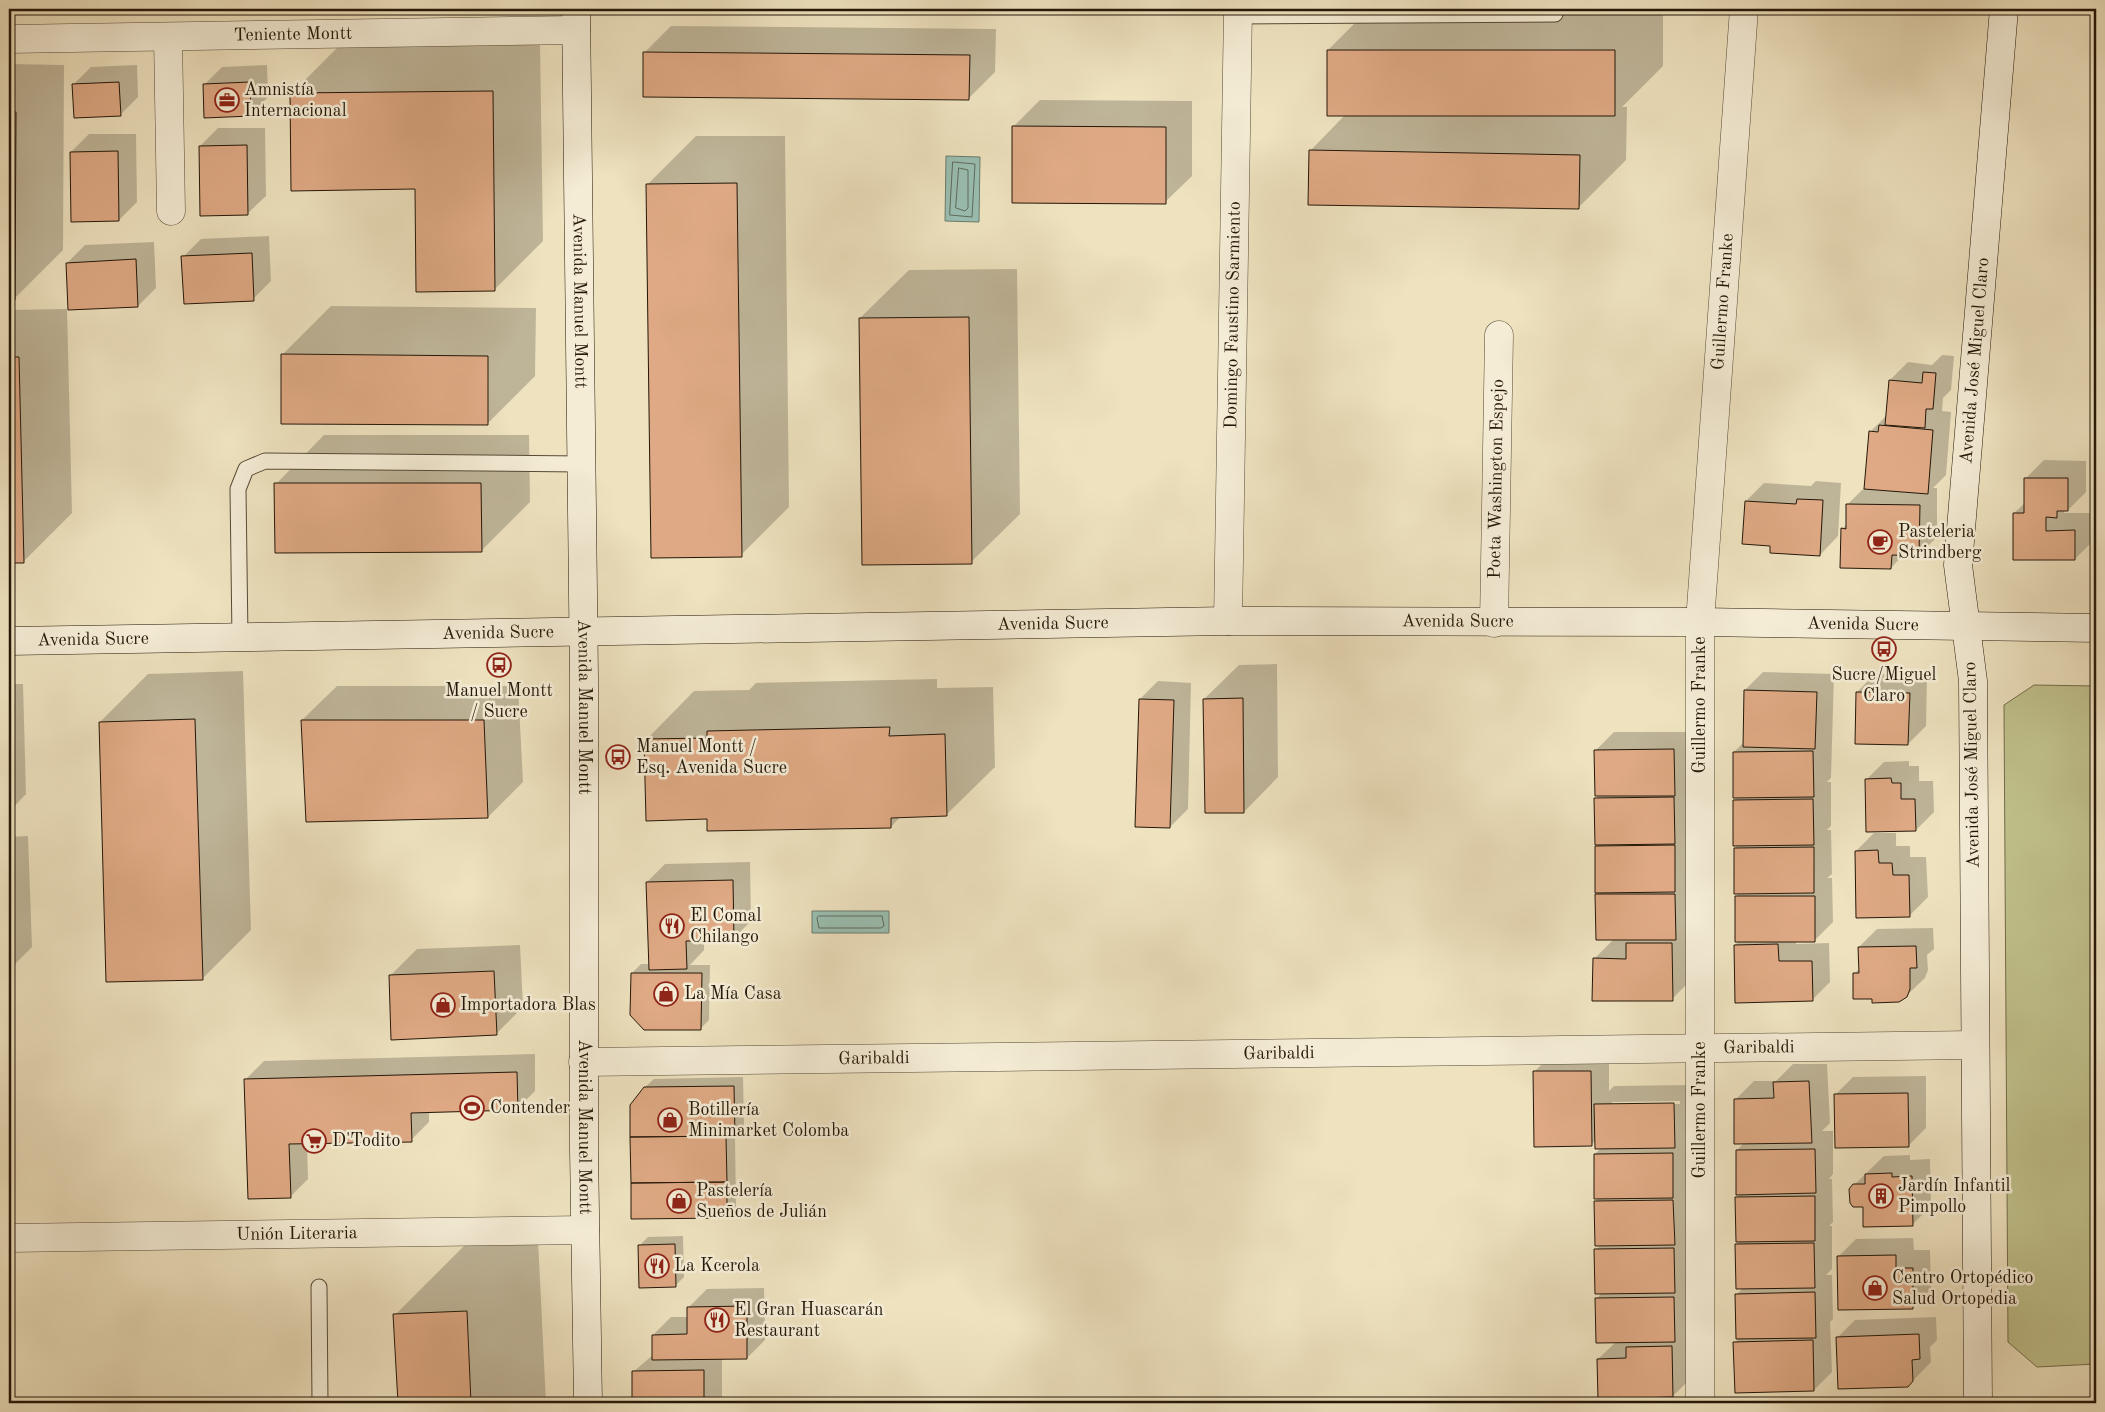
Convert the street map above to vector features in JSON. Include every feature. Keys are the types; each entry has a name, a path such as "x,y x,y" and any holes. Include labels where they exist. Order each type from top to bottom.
{"street":[{"name":"Guillermo Franke","path":"1700,1403 1700,622 1744,9"},
{"name":"Avenida José Miguel Claro","path":"1978,1403 1974,1045 1973,681 1958,565 2004,9"},
{"name":"Domingo Faustino Sarmiento","path":"1228,621 1238,13"},
{"name":"Teniente Montt","path":"9,39 168,36 576,20"},
{"name":"Avenida Manuel Montt","path":"576,20 583,632 585,1230 588,1403"},
{"path":"168,36 171,211"},
{"name":"Poeta Washington Espejo","path":"1494,623 1499,335"},
{"name":"Avenida Sucre","path":"9,642 1228,621 1700,622 2096,628"},
{"name":"Garibaldi","path":"584,1062 1974,1045"},
{"name":"Unión Literaria","path":"9,1238 585,1230"}],"lane":[{"path":"1238,13 1555,14"},
{"path":"240,638 238,489 246,469 265,460 581,464"},
{"path":"318,1288 320,1403"}],"green space":[{"path":"2034,685 2096,686 2096,1364 2037,1367 2008,1342 2004,705"}],"water":[{"path":"946,156 980,157 979,222 945,221"},
{"path":"812,911 889,911 889,933 812,933"}],"building":[{"path":"1327,50 1615,50 1615,116 1327,116"},
{"path":"643,52 970,55 969,100 643,97"},
{"path":"119,82 121,116 74,118 72,84"},
{"name":"Amnistía Internacional","path":"250,82 251,116 204,118 203,84"},
{"path":"493,91 495,291 416,292 415,189 291,191 290,93"},
{"path":"9,112 16,112 15,300 9,299"},
{"path":"1012,126 1166,127 1166,204 1012,203"},
{"path":"247,145 248,215 200,216 199,146"},
{"path":"1309,150 1580,155 1579,209 1308,205"},
{"path":"118,151 119,221 71,222 70,152"},
{"path":"737,183 742,557 651,558 646,184"},
{"path":"252,253 254,301 184,304 181,256"},
{"path":"136,259 138,307 68,310 66,263"},
{"path":"969,317 972,564 862,565 859,318"},
{"path":"281,354 488,356 488,425 281,424"},
{"path":"9,357 19,357 24,563 9,563"},
{"path":"1923,372 1936,373 1933,409 1926,409 1925,428 1885,425 1889,380 1922,383"},
{"path":"1879,425 1933,430 1928,494 1864,489 1869,431 1878,432"},
{"path":"2095,438 2096,543 2093,543"},
{"path":"2024,478 2068,478 2068,511 2057,511 2057,518 2046,517 2046,531 2075,530 2075,560 2013,560 2013,513 2024,513"},
{"path":"274,483 481,483 482,552 275,553"},
{"path":"1797,499 1823,500 1820,556 1770,553 1770,546 1742,544 1745,501 1796,504"},
{"name":"Pasteleria Strindberg","path":"1846,504 1920,505 1919,556 1892,555 1891,569 1840,568 1841,528 1846,529"},
{"path":"1744,690 1817,692 1815,749 1743,747"},
{"path":"1856,692 1910,693 1908,745 1855,744"},
{"path":"1243,698 1244,813 1205,813 1203,699"},
{"path":"1139,699 1174,700 1170,828 1135,827"},
{"path":"195,719 203,980 106,982 99,722"},
{"path":"301,720 484,720 488,818 306,822"},
{"path":"890,727 889,736 945,734 947,816 891,818 891,828 707,831 707,819 646,821 644,739 707,738 707,731"},
{"path":"1674,749 1675,796 1595,796 1594,750"},
{"path":"1813,751 1814,797 1733,798 1733,752"},
{"path":"1891,778 1892,783 1901,783 1901,799 1915,799 1916,831 1866,832 1865,779"},
{"path":"1674,797 1675,844 1595,845 1594,798"},
{"path":"1813,799 1814,845 1733,846 1733,800"},
{"path":"1675,845 1675,892 1595,893 1595,846"},
{"path":"1814,847 1814,893 1734,894 1734,848"},
{"path":"1878,850 1879,863 1892,863 1893,875 1909,875 1910,917 1856,918 1855,851"},
{"path":"733,880 734,941 686,941 687,969 649,970 646,882"},
{"path":"1595,894 1675,894 1676,940 1596,940"},
{"path":"1735,896 1815,896 1815,942 1735,942"},
{"path":"1626,943 1672,943 1673,1001 1592,1001 1593,958 1626,959"},
{"path":"1778,944 1779,961 1812,961 1813,1001 1735,1003 1734,945"},
{"path":"1916,946 1917,968 1910,968 1910,989 1907,997 1899,1002 1872,1003 1872,999 1853,999 1853,973 1859,973 1858,947"},
{"name":"Importadora Blas","path":"494,971 497,1035 391,1040 389,975"},
{"name":"La Mía Casa","path":"631,973 702,973 701,1030 644,1030 630,1015"},
{"path":"1533,1071 1591,1071 1592,1146 1534,1147"},
{"path":"517,1072 518,1110 411,1113 412,1142 289,1144 291,1198 248,1199 244,1079"},
{"path":"1809,1081 1812,1143 1734,1144 1734,1099 1774,1098 1773,1082"},
{"path":"734,1086 735,1136 630,1137 630,1105 644,1087"},
{"path":"1908,1093 1909,1147 1835,1148 1834,1094"},
{"path":"1674,1103 1675,1148 1595,1149 1594,1104"},
{"path":"726,1136 727,1182 631,1183 630,1137"},
{"path":"1815,1149 1816,1193 1736,1195 1736,1150"},
{"path":"1673,1153 1673,1198 1594,1199 1594,1154"},
{"name":"Jardín Infantil Pimpollo","path":"1892,1173 1892,1177 1912,1176 1913,1226 1863,1227 1863,1207 1853,1207 1850,1203 1849,1189 1853,1184 1865,1184 1865,1174"},
{"name":"Pastelería Sueños de Julián","path":"727,1182 727,1218 631,1219 631,1183"},
{"path":"1815,1196 1815,1241 1736,1242 1735,1197"},
{"path":"1673,1200 1675,1245 1595,1246 1594,1201"},
{"path":"1814,1243 1815,1288 1736,1289 1735,1244"},
{"name":"La Kcerola","path":"675,1244 676,1287 639,1288 638,1245"},
{"path":"1674,1248 1675,1293 1595,1294 1594,1249"},
{"name":"Centro Ortopédico Salud Ortopedia","path":"1896,1255 1896,1268 1913,1268 1913,1309 1838,1310 1837,1256"},
{"path":"1815,1292 1816,1338 1736,1339 1735,1294"},
{"path":"1674,1297 1675,1342 1596,1343 1595,1298"},
{"name":"El Gran Huascarán Restaurant","path":"747,1306 747,1359 652,1360 652,1335 687,1334 687,1307"},
{"path":"467,1311 471,1403 398,1403 393,1314"},
{"path":"1919,1334 1920,1359 1912,1360 1913,1381 1908,1387 1838,1389 1836,1337"},
{"path":"1813,1340 1814,1391 1735,1393 1733,1342"},
{"path":"1672,1346 1673,1397 1598,1399 1597,1359 1626,1358 1626,1347"},
{"path":"704,1370 704,1403 632,1403 632,1371"}],"place":[{"name":"Amnistía Internacional","path":"227,100"},
{"name":"Pasteleria Strindberg","path":"1880,542"},
{"name":"Sucre/Miguel Claro","path":"1884,649"},
{"name":"Manuel Montt / Sucre","path":"499,665"},
{"name":"Manuel Montt / Esq. Avenida Sucre","path":"618,757"},
{"name":"El Comal Chilango","path":"672,926"},
{"name":"La Mía Casa","path":"666,994"},
{"name":"Importadora Blas","path":"443,1005"},
{"name":"Contender","path":"472,1108"},
{"name":"Botillería Minimarket Colomba","path":"670,1120"},
{"name":"D'Todito","path":"314,1141"},
{"name":"Jardín Infantil Pimpollo","path":"1881,1196"},
{"name":"Pastelería Sueños de Julián","path":"679,1201"},
{"name":"La Kcerola","path":"657,1266"},
{"name":"Centro Ortopédico Salud Ortopedia","path":"1875,1288"},
{"name":"El Gran Huascarán Restaurant","path":"717,1320"}]}
